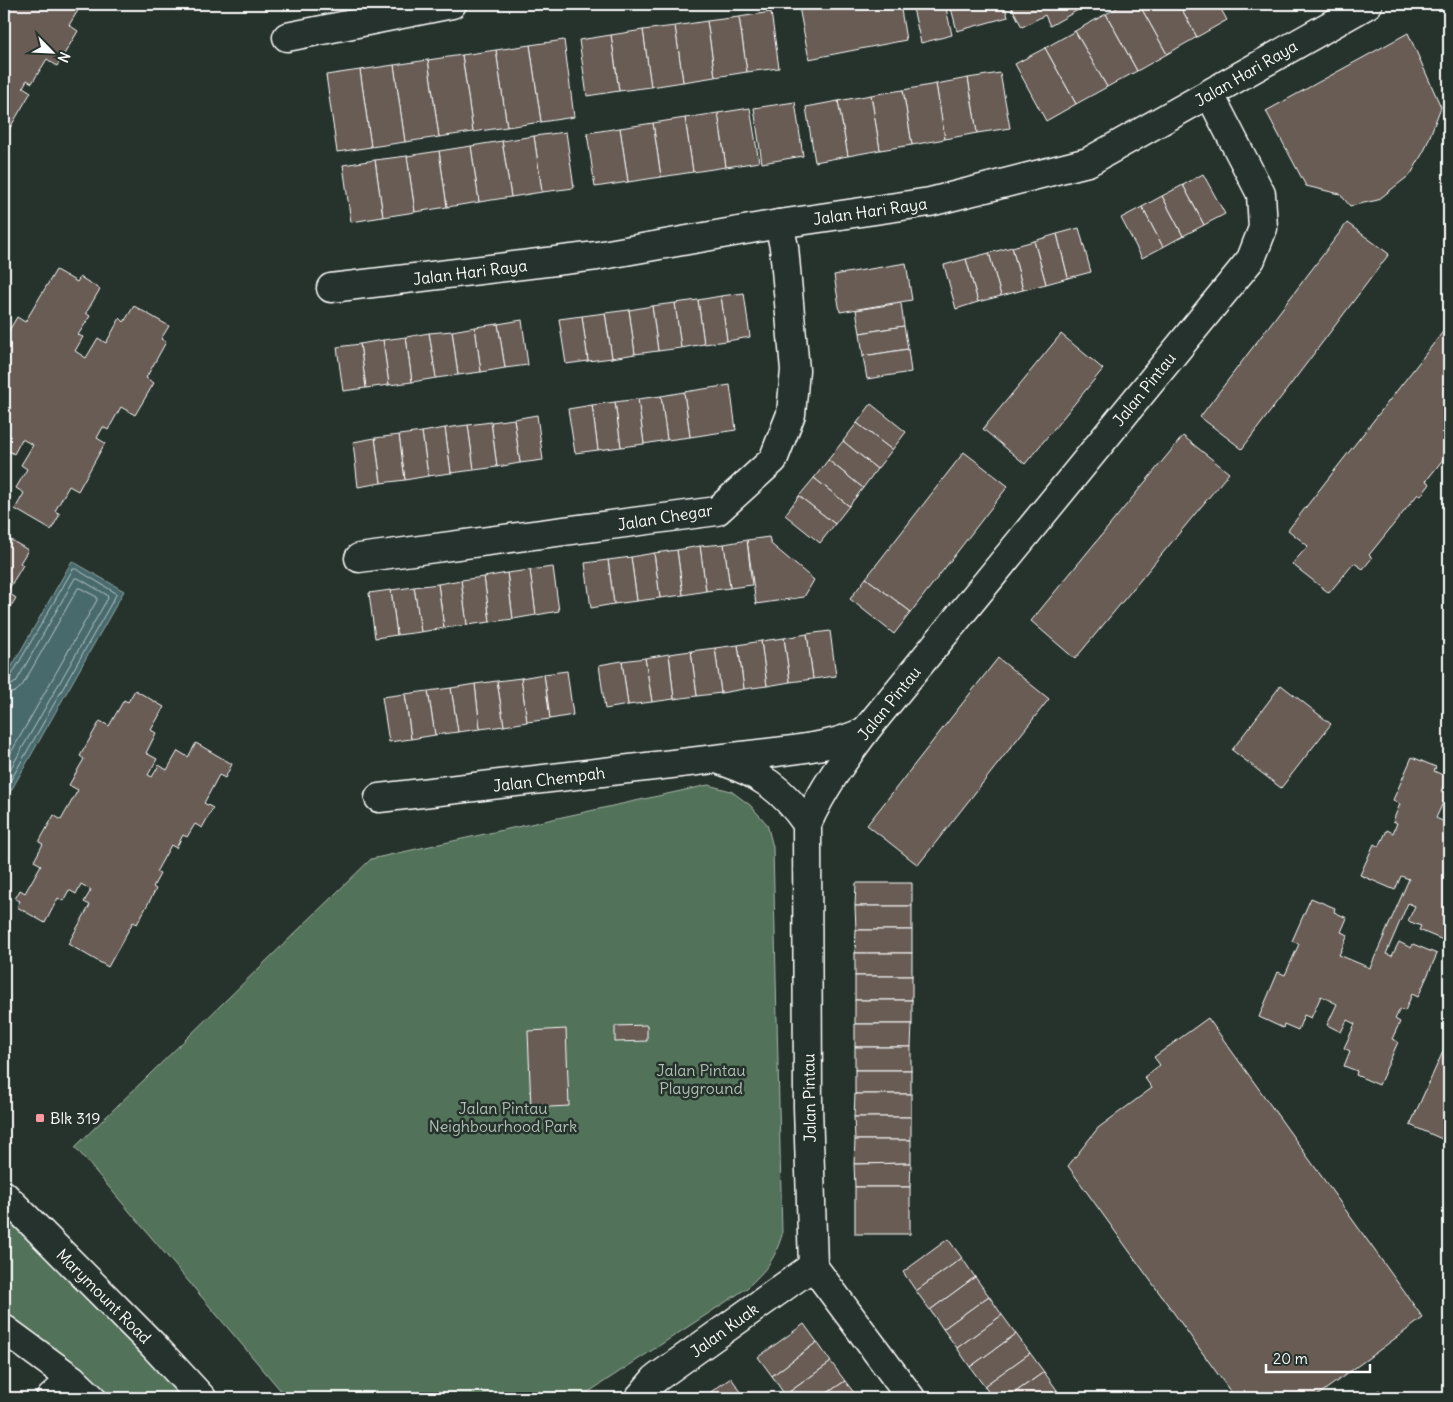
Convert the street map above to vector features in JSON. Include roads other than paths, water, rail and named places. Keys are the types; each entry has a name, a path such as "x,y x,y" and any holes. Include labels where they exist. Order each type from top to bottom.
{"street":[{"path":"286,38 452,4"},
{"name":"Jalan Hari Raya","path":"330,288 596,256 779,224 930,202 1088,162 1210,95 1368,4"},
{"name":"Jalan Pintau","path":"813,1266 808,1107 807,824 819,798 838,767 866,730 1251,259 1263,228 1261,194 1210,95"},
{"name":"Jalan Chegar","path":"359,558 717,511 773,460 791,414 795,370 784,248 779,224"},
{"name":"Jalan Chempah","path":"379,798 719,760 833,744 849,740 866,730"},
{"name":"Jalan Chempah","path":"719,760 748,770 775,786 796,807 807,824"},
{"name":"Marymount Road","path":"4,1195 153,1345 202,1398"},
{"path":"813,1266 911,1398"},
{"name":"Jalan Kuak","path":"639,1398 655,1379 813,1266"},
{"path":"4,1329 85,1393"},
{"path":"52,1398 85,1393"}],"water":[{"path":"72,561 124,591 4,803 4,680"}],"place":[{"name":"Blk 319","path":"40,1118"}],"park label":[{"name":"Jalan Pintau Playground","path":"701,1079"},
{"name":"Jalan Pintau Neighbourhood Park","path":"503,1117"}]}
